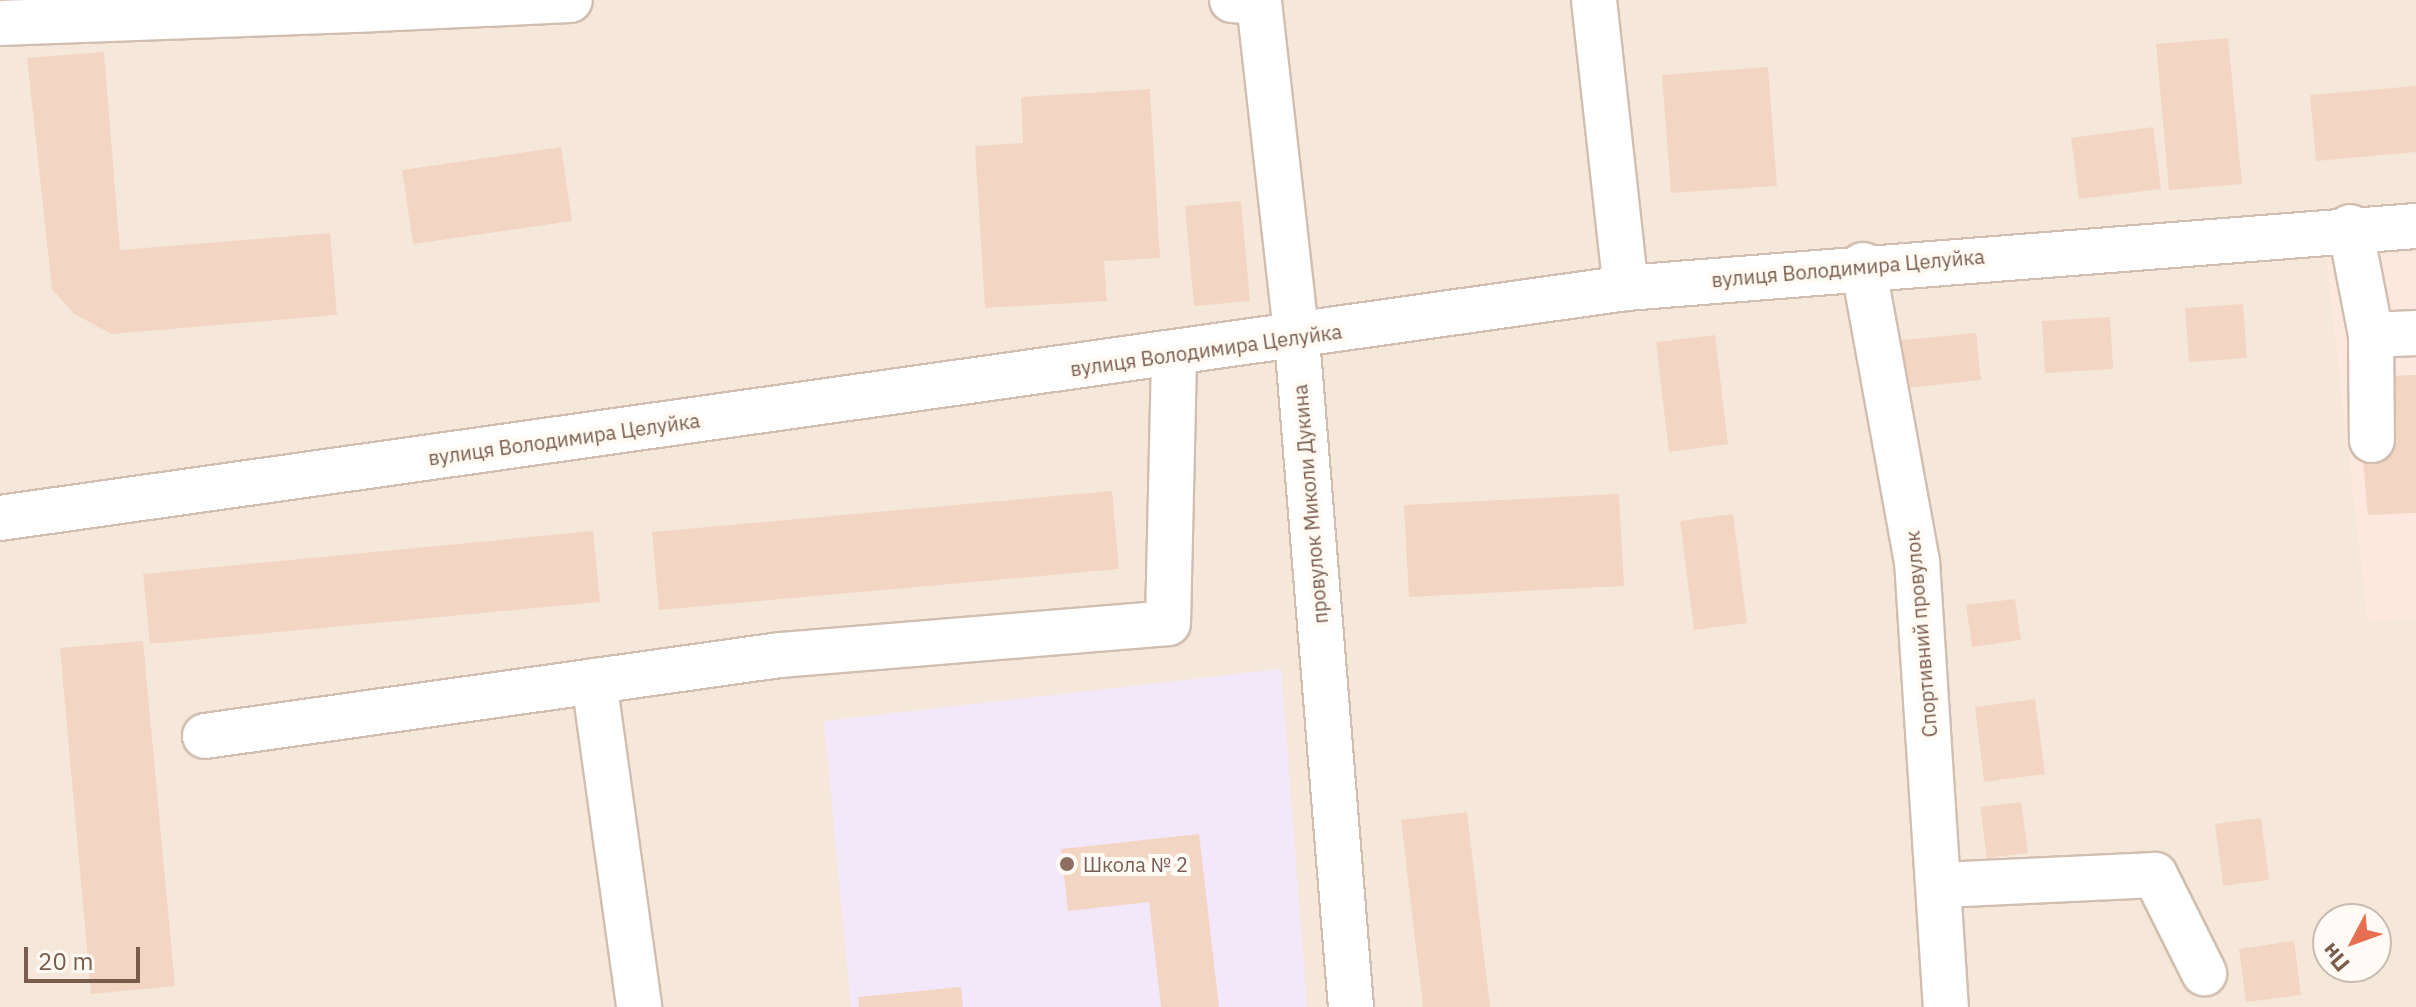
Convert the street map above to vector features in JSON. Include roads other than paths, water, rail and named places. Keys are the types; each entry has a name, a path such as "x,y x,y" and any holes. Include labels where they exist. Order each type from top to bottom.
{"street":[{"path":"0,23 374,4 570,0"},
{"path":"1594,0 1626,288"},
{"name":"провулок Миколи Дукина","path":"1246,1 1297,339 1351,1007"},
{"name":"вулиця Володимира Целуйка","path":"0,518 1297,339 1626,288 1863,265 2350,227 2416,226"},
{"path":"2350,227 2371,335 2372,440"},
{"name":"Спортивний провулок","path":"1863,265 1917,561 1942,885 1946,1007"},
{"path":"2371,335 2416,333"},
{"path":"205,736 780,655 1168,623 1174,355"},
{"path":"594,681 639,1007"},
{"path":"1942,885 2155,875 2204,973"}],"place":[{"name":"Школа № 2","path":"1067,864"}]}
